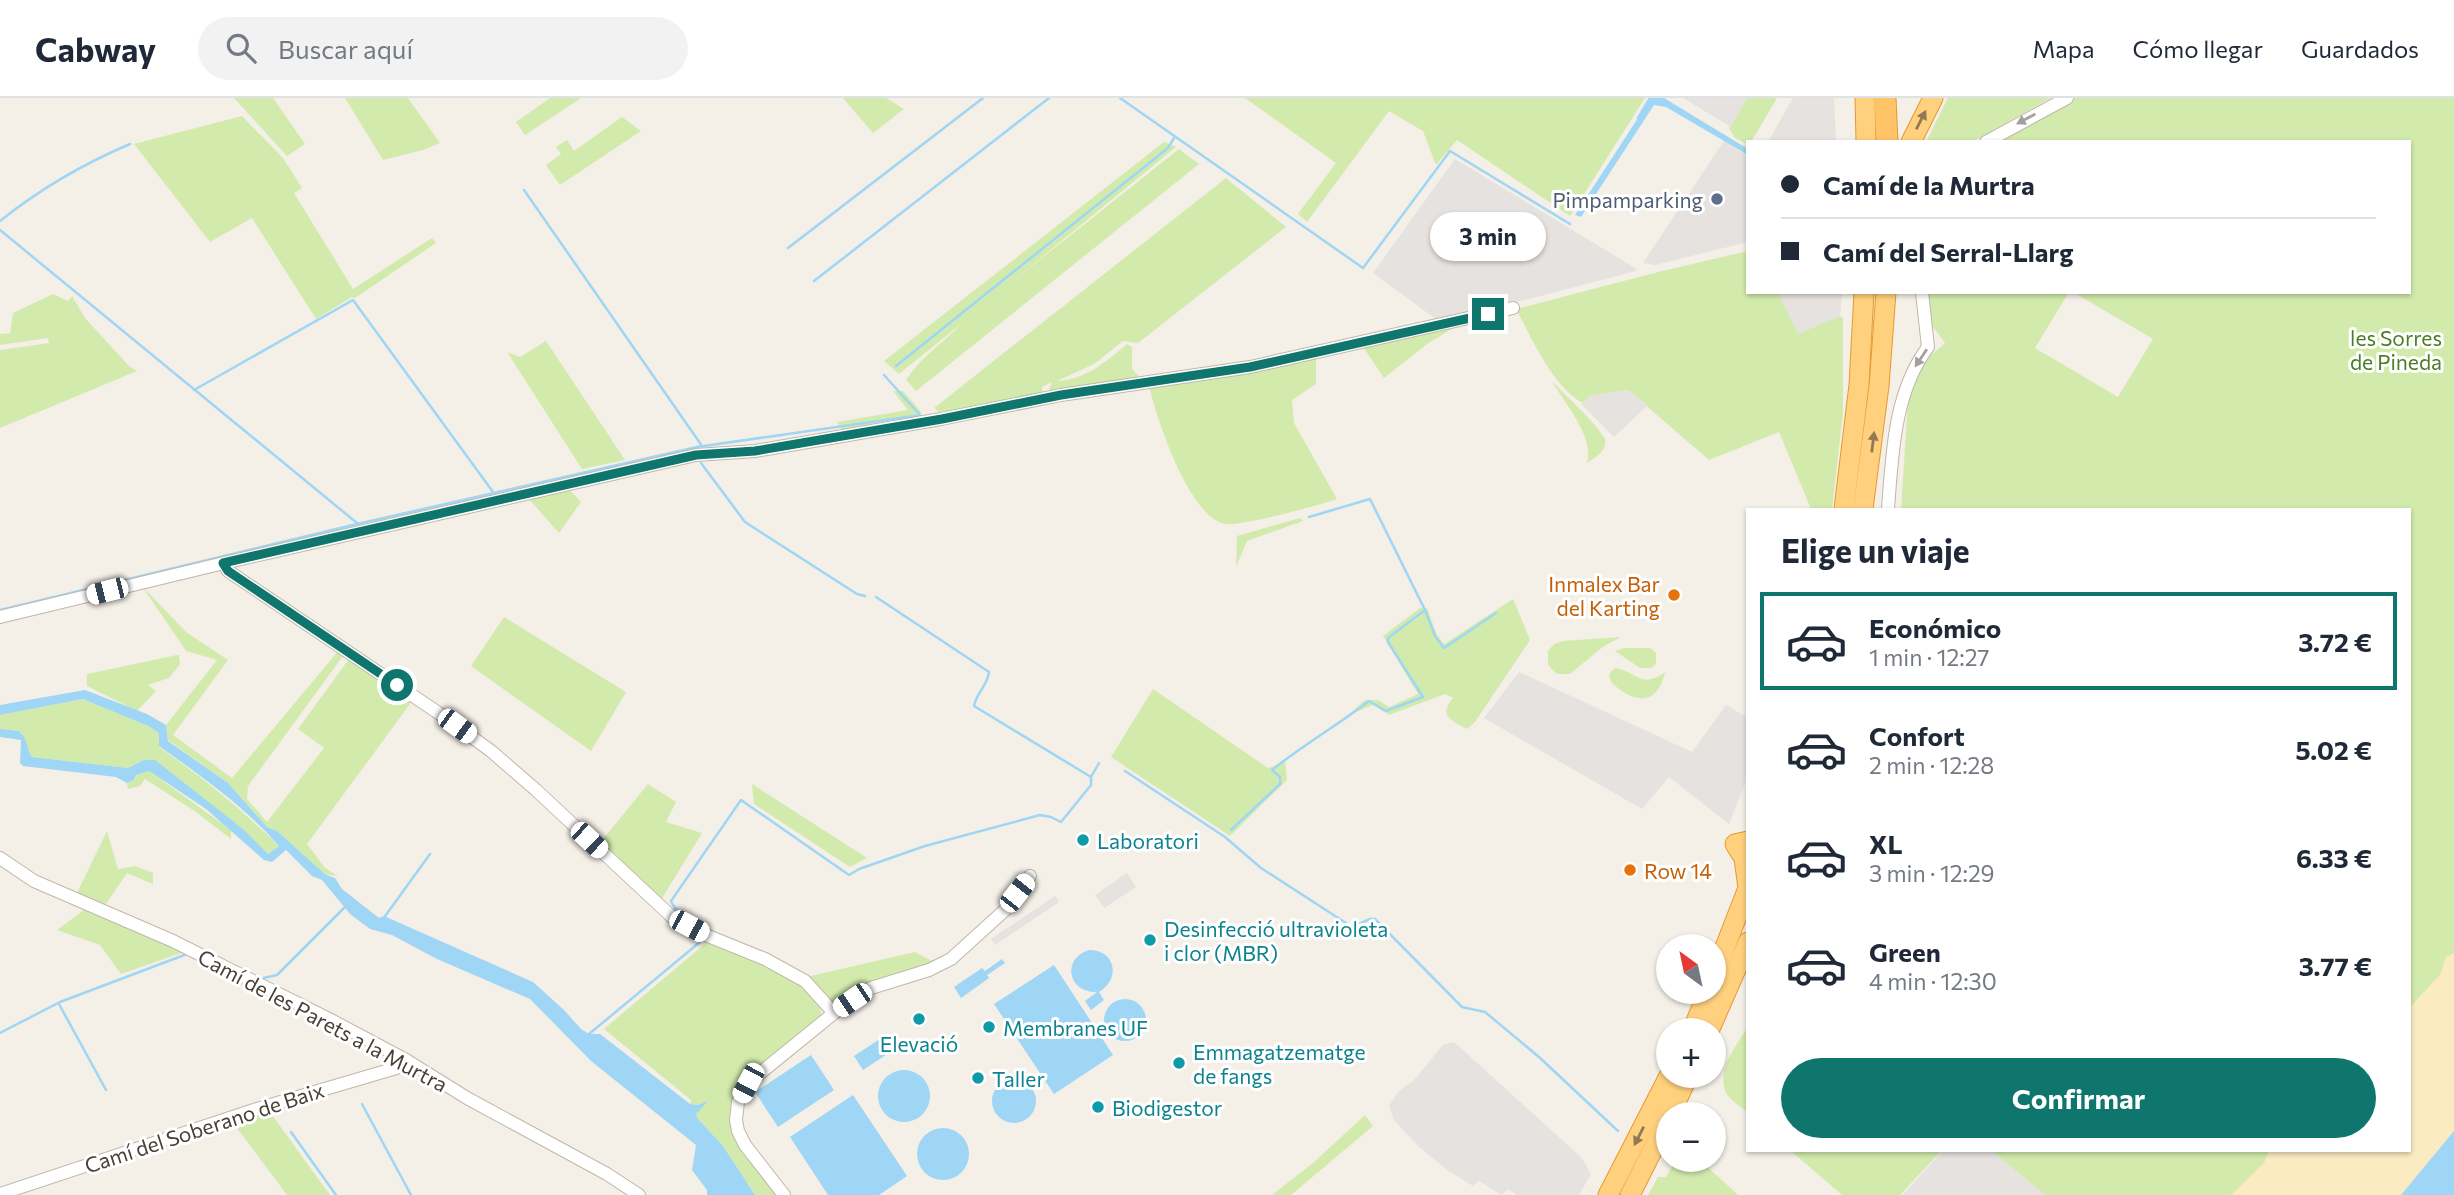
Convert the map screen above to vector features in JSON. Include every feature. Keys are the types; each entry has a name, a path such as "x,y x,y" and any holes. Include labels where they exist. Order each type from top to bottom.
{"highway":[{"path":"1865,98 1866,140"},
{"path":"1885,98 1887,140"},
{"path":"1912,140 1933,98"},
{"path":"1844,508 1857,398 1864,294"},
{"path":"1863,508 1879,386 1886,294"},
{"path":"1746,841 1735,844 1744,858 1746,873"},
{"path":"1726,945 1746,893"},
{"path":"1715,1018 1746,947"},
{"path":"1614,1193 1663,1088"},
{"path":"1614,1193 1656,1135"}],"street":[{"path":"1990,140 2067,98"},
{"path":"1888,508 1900,407 1915,363 1928,347 1922,294"},
{"path":"0,617 696,455 755,451 942,419 1061,395 1250,367 1513,308"},
{"path":"223,563 228,571 491,751 671,916 708,936 765,959 804,981 834,1013"},
{"name":"Camí de les Parets a la Murtra","path":"0,858 34,881 171,940 406,1060 467,1098 607,1174 639,1195"},
{"path":"784,1195 738,1132 738,1102 748,1083 834,1013 871,988 929,970 951,959 1005,910 1030,877"},
{"name":"Camí del Soberano de Baix","path":"0,1194 142,1146 403,1066 406,1060"}],"green space":[{"path":"234,98 273,98 305,144 287,156"},
{"path":"345,98 408,98 440,143 383,160"},
{"path":"550,98 581,98 525,135 516,122"},
{"path":"843,98 886,98 904,109 873,133"},
{"path":"1245,98 1645,98 1570,216 1457,140 1436,165 1423,131 1389,111 1307,222 1298,214 1336,163"},
{"path":"1747,98 1777,98 1752,140 1746,140 1746,144 1735,138 1729,128"},
{"path":"1948,98 2051,98 1976,140 1927,140"},
{"name":"les Sorres de Pineda","path":"2073,98 2454,98 2454,955 2442,976 2411,1010 2411,508 1901,508 1908,401 1922,363 1945,343 1928,320 1927,294 2068,294 2035,348 2118,397 2153,339 2076,294 2411,294 2411,140 1999,140"},
{"path":"242,116 283,158 302,188 294,193 353,289 432,238 436,243 355,298 352,297 316,319 252,218 210,242 134,144"},
{"path":"622,117 641,131 560,185 546,165 561,154 556,147 567,140 574,151"},
{"path":"1164,142 1176,147 1014,280 1179,149 1199,164 916,391 906,380 925,357 961,324 899,374 884,361"},
{"path":"1226,178 1286,227 1138,343 1123,341 1094,364 1057,381 1086,374 1127,344 1132,347 1132,369 1142,379 1052,394 1049,389 1052,382 1042,387 1043,395 942,414 934,408"},
{"path":"1746,251 1746,294 1779,294 1798,333 1840,316 1843,318 1843,413 1832,508 1811,508 1779,432 1709,460 1628,390 1590,396 1583,403 1562,386 1553,374 1516,309"},
{"path":"53,294 68,301 72,296 85,318 129,366 137,371 0,428 0,350 49,343 48,338 0,345 0,334 10,333 13,313"},
{"path":"1458,325 1427,344 1384,378 1363,347"},
{"path":"546,341 625,460 582,469 507,352 520,357"},
{"path":"1316,357 1316,384 1292,400 1294,423 1337,499 1233,524 1225,524 1212,517 1199,504 1176,464 1149,385"},
{"path":"1552,381 1605,439 1603,450 1587,463 1587,442 1583,431"},
{"path":"893,391 903,391 922,413 842,430 837,422 908,410"},
{"path":"568,488 581,502 559,533 528,498"},
{"path":"1300,518 1303,521 1247,541 1236,567 1237,536"},
{"path":"142,586 186,632 228,660 173,735 232,778 339,650 343,656 248,786 247,799 267,822 324,748 298,729 349,659 413,700 307,844 325,868 338,876 326,875 277,831 267,827 228,783 168,740 166,725 217,660 186,651"},
{"path":"1513,599 1530,640 1475,722 1467,729 1448,717 1447,709 1453,698 1445,694 1389,715 1373,705 1347,716 1365,700 1378,700 1389,707 1418,694 1383,636 1420,608 1427,608 1437,635 1444,644"},
{"path":"504,617 626,692 591,751 471,666"},
{"path":"1621,637 1604,646 1570,674 1557,674 1548,665 1548,651 1554,644"},
{"path":"1624,648 1650,648 1656,653 1656,664 1651,668 1640,668 1615,651"},
{"path":"179,655 180,664 169,678 148,685 156,691 137,711 87,686 87,674"},
{"path":"1615,668 1644,679 1657,677 1665,672 1656,692 1650,697 1635,698 1611,682 1609,674"},
{"path":"1153,689 1268,768 1285,762 1287,780 1230,836 1111,757"},
{"path":"83,699 159,733 159,747 221,794 279,846 268,854 211,804 148,761 144,760 128,768 32,757 19,731 0,729 0,715"},
{"path":"149,771 231,830 231,839 196,812 145,779 140,786 128,789 127,783 134,780 136,775"},
{"path":"648,784 676,802 666,822 702,833 661,900 599,844"},
{"path":"752,784 867,858 850,867 754,804"},
{"path":"107,831 118,869 135,866 153,873 153,884 127,873 104,907 75,897"},
{"path":"84,910 184,952 121,974 100,945 57,930"},
{"path":"707,942 757,961 794,980 818,1005 822,1019 740,1087 730,1114 734,1135 781,1195 755,1195 723,1146 695,1114 706,1102 690,1104 691,1100 604,1029"},
{"path":"915,952 930,960 940,961 873,980 834,1007 806,977"},
{"path":"1746,1029 1746,1111 1727,1094 1726,1066"},
{"path":"267,1108 330,1195 287,1195 231,1120"},
{"path":"1365,1115 1373,1126 1291,1195 1272,1195 1313,1163"},
{"path":"1792,1152 1940,1152 1900,1195 1842,1195"},
{"path":"1992,1152 2270,1152 2267,1162 2237,1195 2045,1195"},
{"path":"1669,1172 1713,1172 1738,1195 1648,1195 1658,1177 1666,1177"}],"sand":[{"path":"2454,953 2454,1131 2401,1195 2231,1195 2264,1163 2268,1152 2411,1152 2411,1006 2440,975 2446,957"}],"shaded area":[{"path":"1683,98 1747,98 1731,127"},
{"path":"1793,98 1834,98 1836,140 1769,140"},
{"name":"Pimpamparking","path":"1724,141 1746,155 1746,242 1655,265 1643,263"},
{"path":"1455,159 1636,271 1440,322 1373,273"},
{"path":"1779,294 1842,294 1840,316 1798,334"},
{"path":"1628,390 1648,405 1614,437 1581,404 1590,396"},
{"path":"1519,672 1692,752 1726,705 1746,717 1746,781 1729,824 1669,777 1642,809 1484,718"},
{"path":"1127,873 1136,887 1104,908 1095,895"},
{"path":"1055,896 1059,902 995,945 991,939"},
{"path":"1454,1042 1581,1157 1591,1174 1579,1195 1517,1195 1508,1189 1502,1195 1479,1181 1473,1186 1446,1169 1418,1146 1394,1120 1389,1106 1398,1092 1414,1080 1443,1045"},
{"path":"1941,1152 1992,1152 2045,1195 1903,1195"}],"water":[{"path":"1648,98 1664,98 1746,148 1746,154 1666,107 1654,105 1581,217 1575,215 1649,101"},
{"path":"85,690 147,714 166,725 168,741 228,783 267,827 277,831 326,875 335,878 342,889 379,918 384,916 533,982 581,1029 589,1034 600,1034 690,1104 698,1105 708,1101 696,1114 698,1119 723,1146 755,1195 707,1195 707,1190 692,1170 696,1145 591,1061 530,999 437,959 392,935 370,929 350,914 322,880 312,876 286,850 272,862 264,860 206,809 149,771 136,775 134,780 127,783 116,777 23,766 20,763 21,740 0,737 0,729 19,731 32,757 128,768 144,760 155,760 243,829 268,854 279,846 237,805 159,746 159,733 148,726 83,699 0,715 0,705"},
{"path":"1089,950 1105,955 1110,960 1113,973 1111,980 1099,992 1104,1000 1091,1010 1085,1001 1097,992 1080,987 1074,982 1072,975 1074,960"},
{"path":"1002,959 1005,963 961,998 954,987 982,968 985,971"},
{"path":"1054,965 1113,1055 1054,1094 994,1004"},
{"path":"1125,999 1140,1005 1146,1020 1140,1035 1125,1041 1110,1035 1104,1020 1110,1005"},
{"path":"880,1039 889,1053 863,1070 854,1056"},
{"path":"811,1055 834,1090 778,1127 755,1092"},
{"path":"904,1070 914,1072 922,1078 928,1086 928,1106 922,1114 914,1120 904,1122 894,1120 886,1114 880,1106 878,1096 880,1086 886,1078 894,1072"},
{"path":"1014,1079 1023,1080 1030,1085 1035,1092 1035,1110 1030,1117 1023,1122 1014,1123 1005,1122 998,1117 993,1110 992,1101 993,1092 998,1085 1005,1080"},
{"path":"853,1095 907,1176 879,1195 828,1195 790,1137"},
{"path":"943,1128 953,1130 961,1136 967,1144 967,1164 961,1172 953,1178 943,1180 933,1178 925,1172 919,1164 917,1154 919,1144 925,1136 933,1130"},
{"path":"2454,1131 2454,1195 2401,1195"}],"waterway":[{"path":"788,248 983,98"},
{"path":"814,281 1049,98"},
{"path":"1120,98 1363,268 1450,151 1570,224"},
{"path":"1638,118 1650,98"},
{"path":"896,366 1168,148 1174,138"},
{"path":"0,221 62,178 130,144"},
{"path":"524,190 702,446"},
{"path":"0,230 357,523"},
{"path":"194,390 353,300 493,492"},
{"path":"0,610 357,524 697,447 920,415 884,375"},
{"path":"701,463 745,522 857,594 865,596"},
{"path":"1309,517 1370,499 1425,610"},
{"path":"876,597 989,672 974,706 1091,777"},
{"path":"1231,830 1280,784 1280,777 1272,770 1369,701 1386,711 1423,697 1388,638 1425,610 1435,636 1444,648 1496,613"},
{"path":"709,929 682,914 671,901 741,800 849,875 925,846 1040,815 1061,822 1091,785 1091,777 1099,763"},
{"path":"1125,771 1225,837 1261,868 1352,927 1375,919 1462,1007 1485,1012 1539,1057 1618,1131"},
{"path":"383,919 430,854"},
{"path":"259,979 277,975 346,906"},
{"path":"589,1034 700,942"},
{"path":"0,1033 60,1002 187,954 239,984 246,983"},
{"path":"59,1004 106,1090"},
{"path":"362,1104 411,1195"},
{"path":"291,1132 336,1195"}],"place":[{"name":"Pimpamparking","path":"1717,199"},
{"name":"Inmalex Bar del Karting","path":"1674,595"},
{"name":"Laboratori","path":"1083,840"},
{"name":"Row 14","path":"1630,870"},
{"name":"Desinfecció ultravioleta i clor (MBR)","path":"1150,940"},
{"name":"Elevació","path":"919,1019"},
{"name":"Membranes UF","path":"989,1027"},
{"name":"Emmagatzematge de fangs","path":"1179,1063"},
{"name":"Taller","path":"978,1078"},
{"name":"Biodigestor","path":"1098,1107"}],"route":[{"path":"397,685 228,571 223,563 696,455 755,451 942,419 1061,395 1250,367 1488,314"}]}
